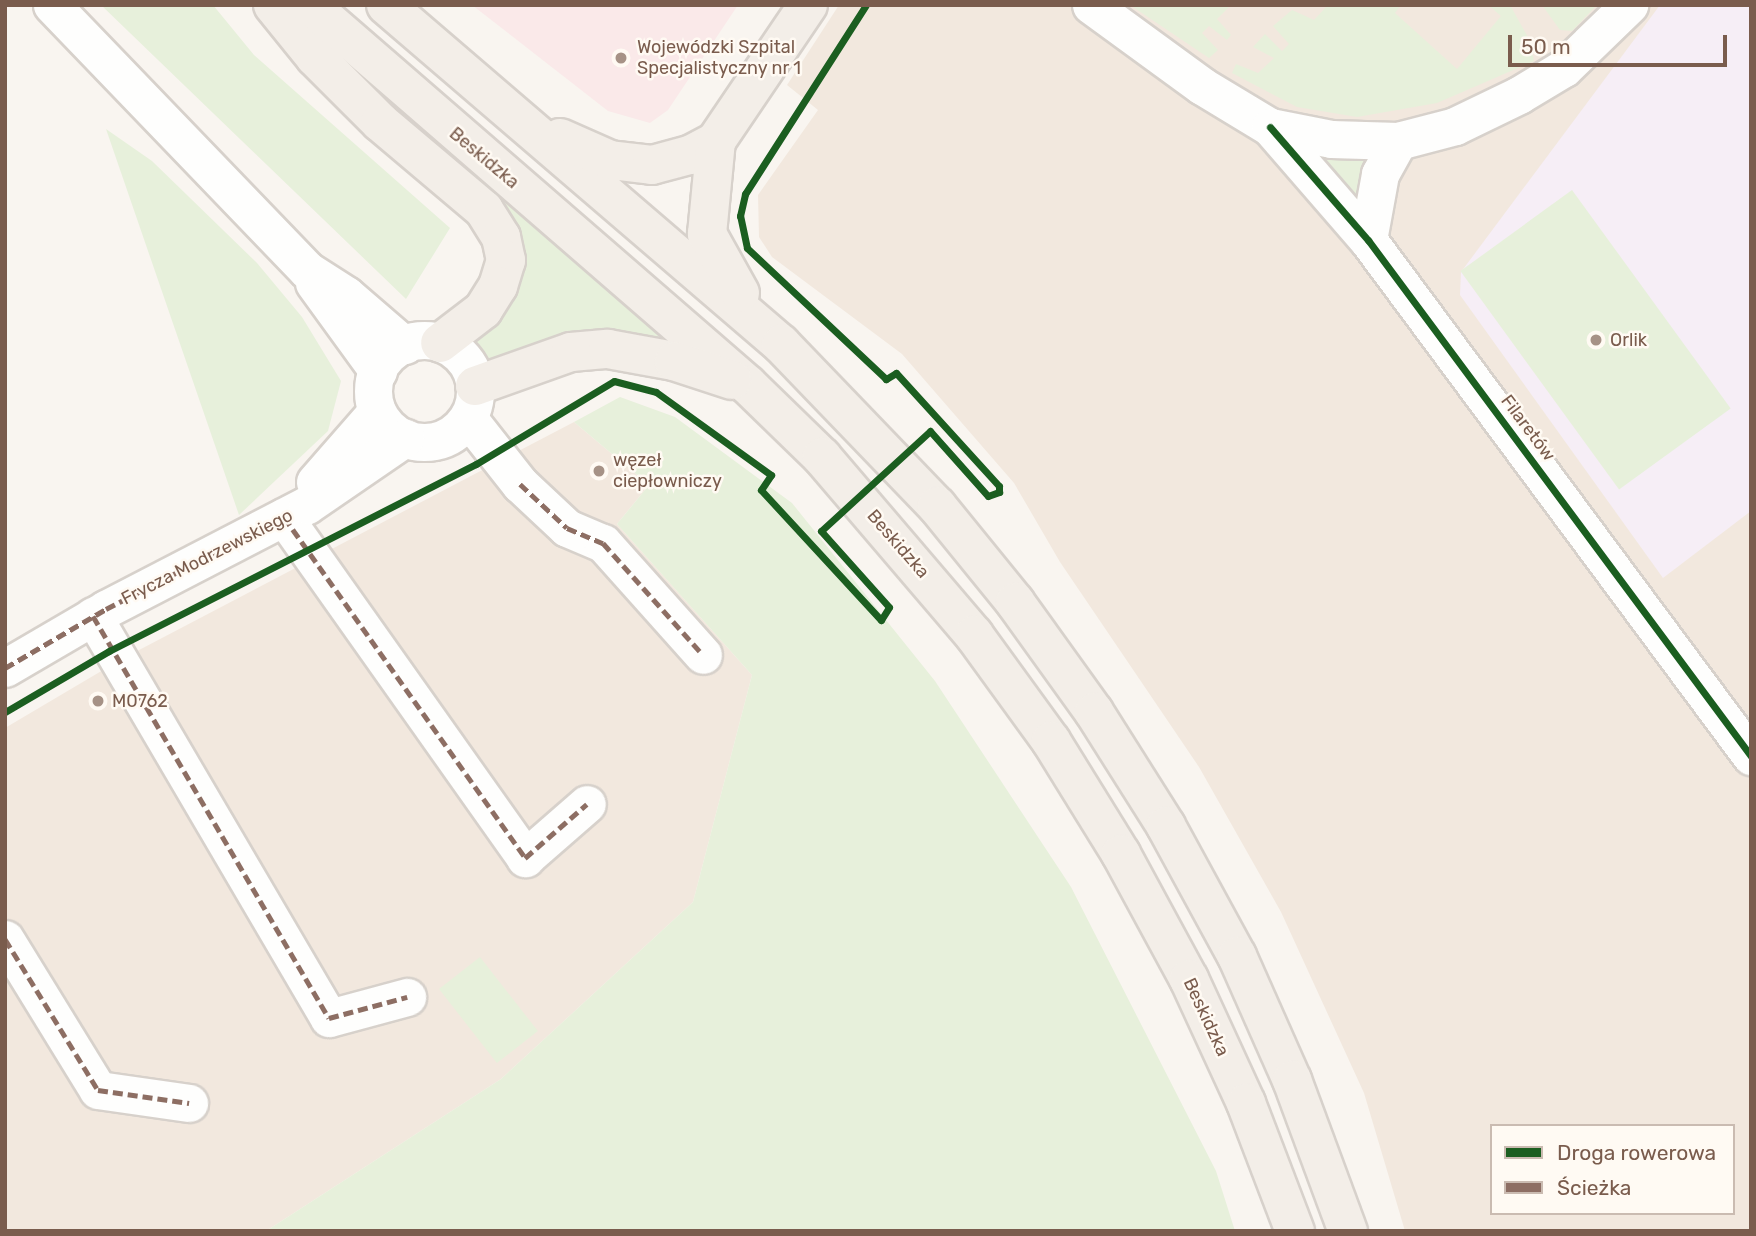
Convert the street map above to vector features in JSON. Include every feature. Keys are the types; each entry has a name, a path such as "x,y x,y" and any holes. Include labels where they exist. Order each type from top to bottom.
{"main road":[{"path":"273,5 315,57 380,122 484,210 501,237 506,260 498,286 483,310 422,344"},
{"name":"Beskidzka","path":"310,5 748,385 899,543 974,635 1051,741 1121,854 1189,979 1246,1102 1295,1231"},
{"path":"386,5 781,345 937,506 1094,712 1166,826 1237,956 1297,1091 1348,1231"},
{"path":"517,119 620,162 652,165 690,155 716,141 808,5"},
{"path":"716,141 706,234 731,281 781,345"},
{"path":"462,414 571,352 608,349 674,361 748,385"}],"street":[{"path":"52,5 307,270 422,344 464,359 462,414 520,484 567,528 603,543 703,655"},
{"name":"Filaretów","path":"1091,5 1202,86 1270,127 1368,240 1751,756"},
{"name":"Filaretów","path":"1270,127 1331,139 1398,141 1455,126 1519,95 1564,68 1629,5"},
{"path":"1368,240 1380,174 1398,141"},
{"path":"307,270 331,312 378,371 374,398 377,411 405,438 462,414"},
{"path":"378,371 422,344"},
{"path":"377,411 284,517 525,858 587,804"},
{"name":"Frycza Modrzewskiego","path":"5,668 93,616 284,517 405,438"},
{"path":"93,616 329,1018 407,997"},
{"path":"5,939 98,1090 189,1103"}],"shaded area":[{"name":"Wojewódzki Szpital Specjalistyczny nr 1","path":"472,5 738,5 668,110 650,123 608,111"},
{"path":"839,5 1751,5 1751,1231 1405,1231 1364,1093 1281,912 1199,767 1060,562 1014,483 902,354 772,257 759,237 758,195 818,110 787,85"},
{"path":"1660,5 1751,5 1751,511 1663,578 1460,295 1461,272"},
{"path":"574,422 649,485 617,524 752,675 693,902 501,1079 266,1231 5,1231 5,728 120,660"}],"green space":[{"path":"101,5 213,5 254,55 450,228 406,299"},
{"path":"1130,5 1231,5 1217,19 1231,35 1227,40 1209,26 1202,33 1218,50 1209,58"},
{"path":"1328,5 1401,5 1395,13 1457,69 1501,16 1488,5 1510,5 1529,39 1534,61 1437,103 1357,117 1297,107 1232,73 1236,64 1258,73 1274,58 1253,47 1265,34 1282,51 1289,44 1273,26 1292,10 1314,20"},
{"path":"1542,5 1597,5 1572,31 1560,30"},
{"path":"106,129 152,161 257,263 302,317 341,381 328,431 239,515"},
{"path":"1301,142 1378,150 1360,207"},
{"name":"Orlik","path":"1572,190 1731,408 1619,490 1460,271"},
{"path":"501,199 666,337 662,345 485,369 467,343 497,314 496,205"},
{"path":"620,397 675,417 792,503 935,681 1071,887 1216,1171 1235,1231 266,1231 501,1079 693,902 752,675 617,524 649,485 574,422"},
{"path":"480,957 538,1031 497,1063 439,989"}],"marked path":[{"path":"520,484 567,528 603,543 703,655"},
{"path":"5,668 106,609 284,517 525,858 587,804"},
{"path":"93,616 329,1018 407,997"},
{"path":"5,939 98,1090 189,1103"}],"cycle path":[{"path":"5,712 109,651 476,464 614,381 656,392 771,475 761,490 881,620 889,607 821,531 930,431 988,496 999,492 999,486 896,373 886,379 747,248 740,216 745,194 866,5"},
{"path":"1270,127 1368,240 1751,756"}],"place":[{"name":"Wojewódzki Szpital Specjalistyczny nr 1","path":"621,58"},
{"name":"Orlik","path":"1596,340"},
{"name":"węzeł ciepłowniczy","path":"599,471"},
{"name":"M0762","path":"98,701"}]}
